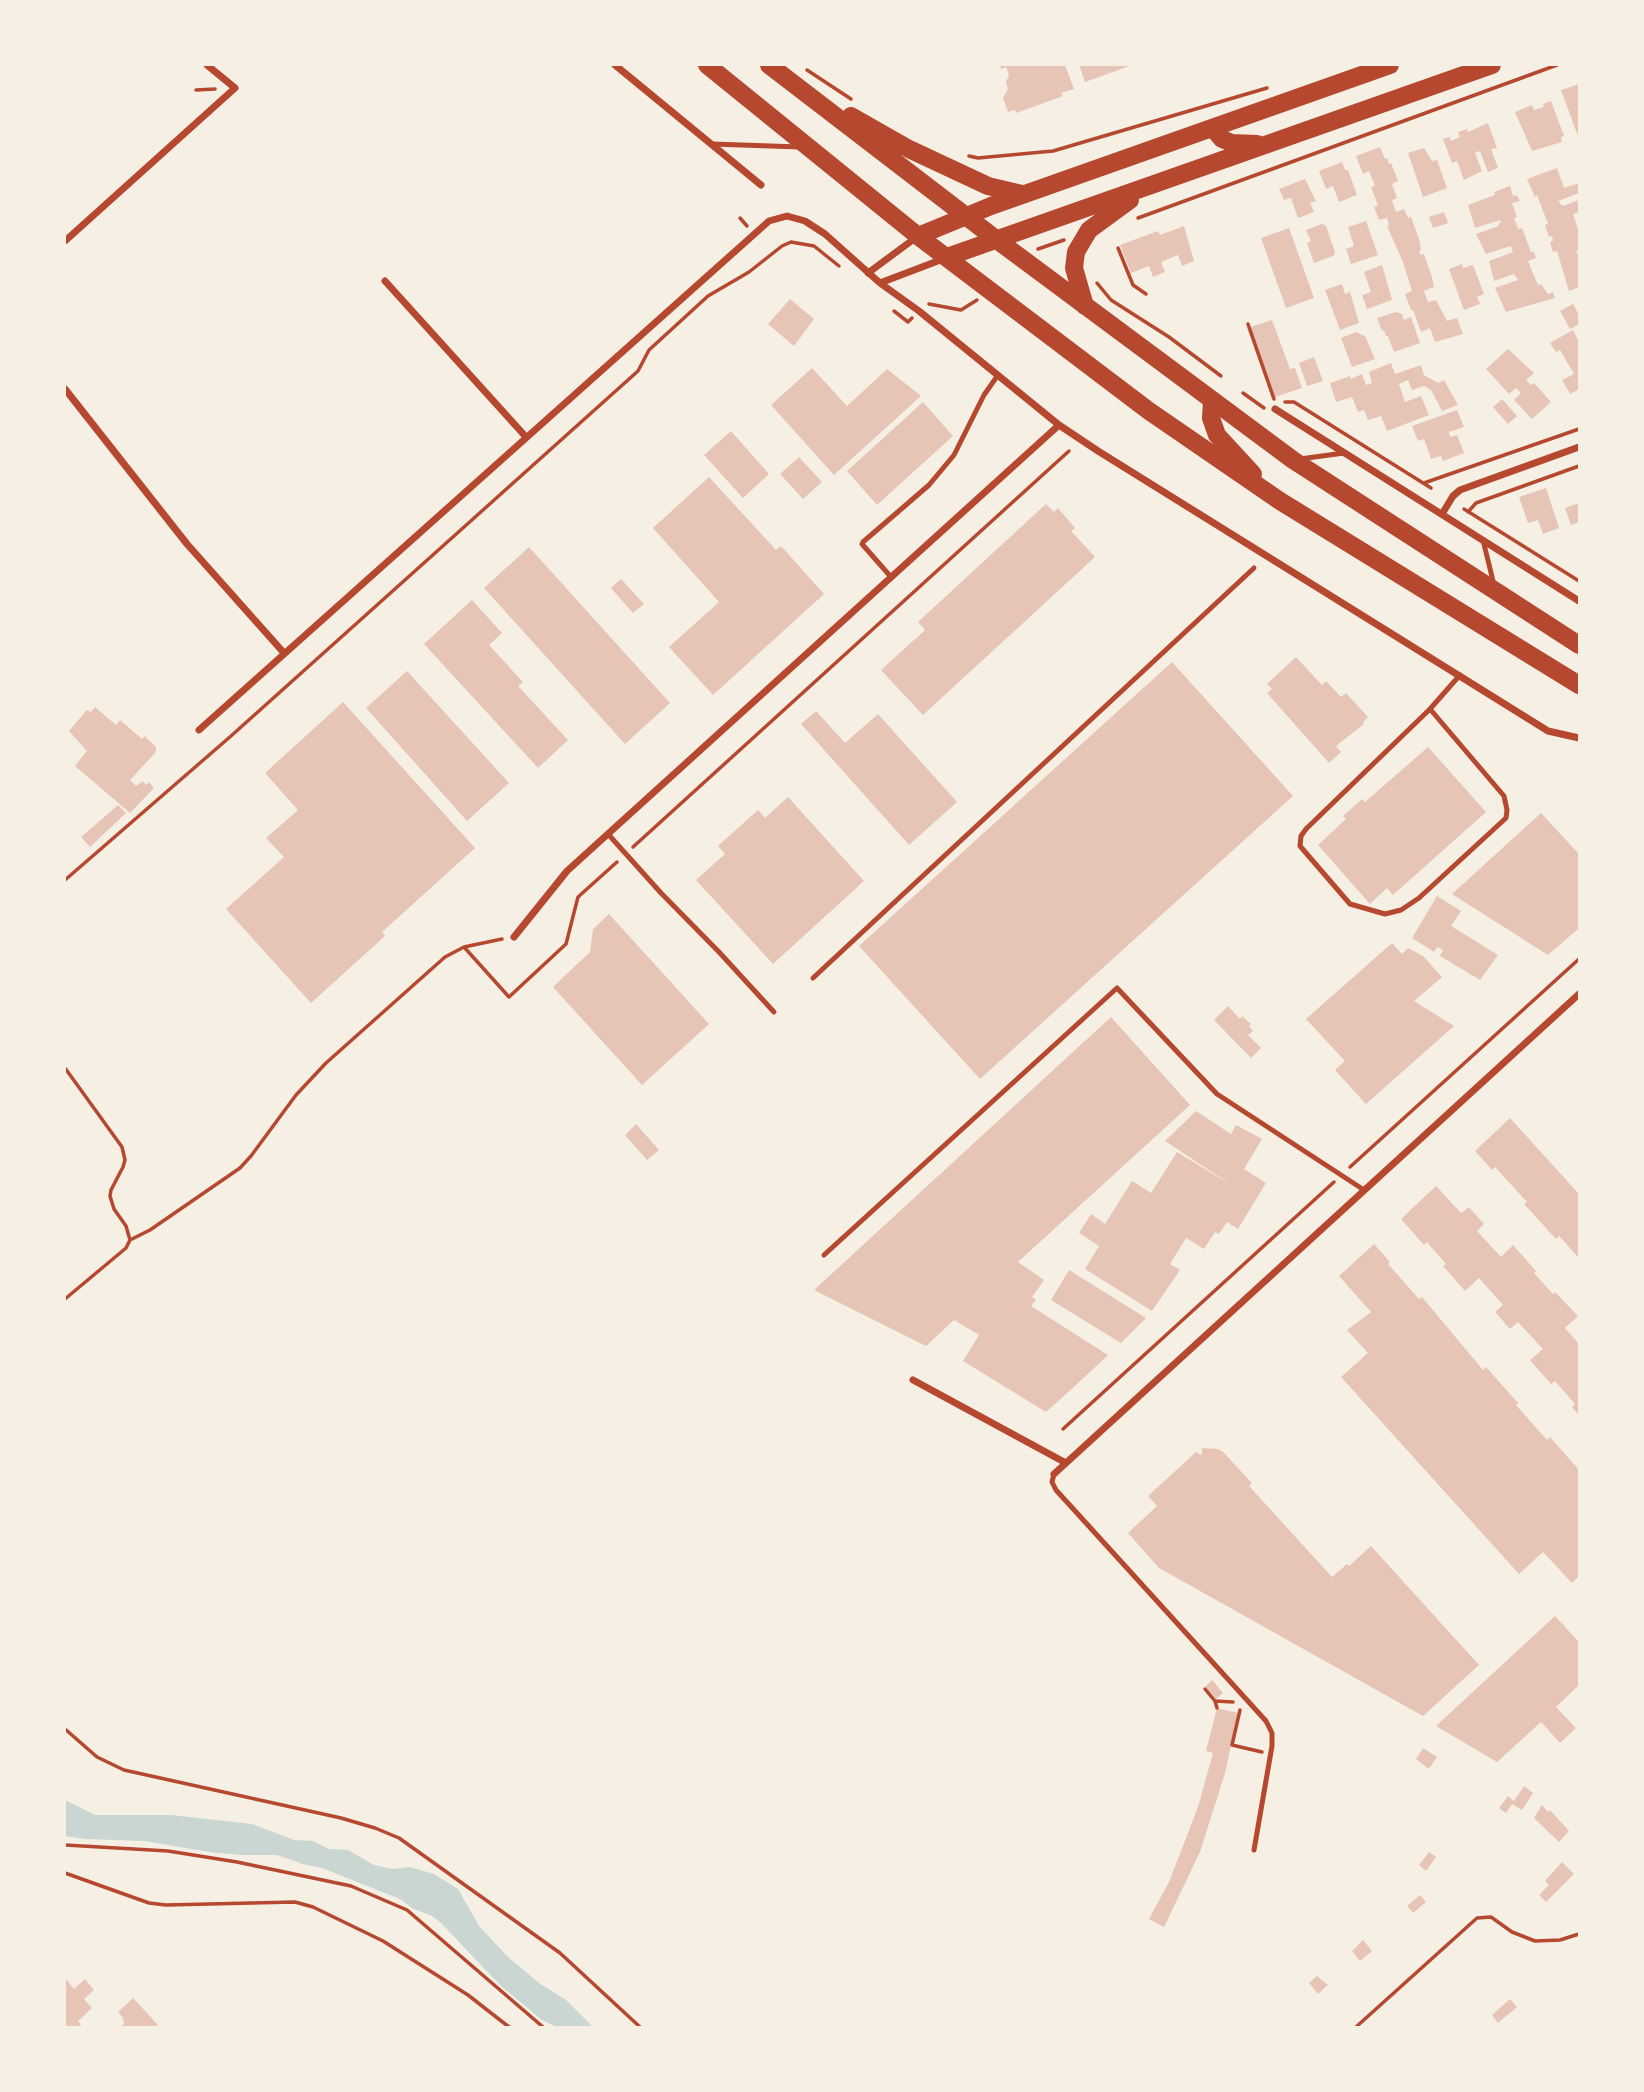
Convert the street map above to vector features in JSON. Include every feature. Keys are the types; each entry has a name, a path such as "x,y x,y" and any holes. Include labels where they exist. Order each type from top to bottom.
{"main road":[{"path":"707,65 918,236 1149,411 1280,501 1579,685"},
{"path":"769,65 965,216 1293,460 1579,645"},
{"path":"918,236 965,216 1390,65"},
{"path":"947,257 1492,65"},
{"path":"793,83 909,149 988,186 1023,195"},
{"path":"1213,128 1222,139 1232,143 1267,145"},
{"path":"1085,306 1074,268 1081,240 1094,225 1150,187"},
{"path":"1212,401 1211,418 1217,435 1280,501"}],"street":[{"path":"65,242 235,88 207,65"},
{"path":"615,65 761,185"},
{"path":"200,730 769,221 787,216 805,221 825,234 880,284 930,320 1059,425 1548,731 1579,738"},
{"path":"868,273 918,236"},
{"path":"880,284 947,257"},
{"path":"385,281 526,437"},
{"path":"65,389 187,544 284,653"},
{"path":"1275,410 1579,601"},
{"path":"514,937 567,871 1059,425"},
{"path":"1442,514 1452,496 1460,490 1579,447"},
{"path":"1054,1474 1579,993"},
{"path":"913,1380 1066,1463"}],"lane":[{"path":"712,144 811,148"},
{"path":"891,577 863,542 929,485 954,455 984,395 998,375"},
{"path":"1293,460 1344,453"},
{"path":"1483,540 1496,592"},
{"path":"813,978 1254,568"},
{"path":"1430,709 1504,796 1506,818 1419,898 1401,910 1385,914 1350,904 1300,846 1301,836 1430,709 1460,675"},
{"path":"608,834 774,1012"},
{"path":"824,1255 1117,988 1217,1094 1363,1190"},
{"path":"1054,1474 1052,1482 1056,1490 1262,1715 1272,1733 1271,1755 1254,1850"}],"path":[{"path":"1133,220 1557,65"},
{"path":"978,158 1053,151 1273,86"},
{"path":"1036,249 1072,237"},
{"path":"65,880 638,371 649,350 708,296 749,272 791,242 814,246 846,271"},
{"path":"1118,248 1133,285 1146,294"},
{"path":"1094,278 1111,300 1169,337 1221,376"},
{"path":"927,304 934,303 961,310 976,300"},
{"path":"887,305 908,322"},
{"path":"1248,324 1275,397 1274,400 1259,405"},
{"path":"1431,488 1424,483 1579,429"},
{"path":"464,947 509,997 566,944 578,897 1069,451"},
{"path":"1579,466 1476,503 1466,510 1579,581"},
{"path":"65,1299 125,1248 130,1240 189,1205 240,1167 257,1149 296,1095 326,1063 445,957 464,947 514,937"},
{"path":"1063,1429 1579,959"},
{"path":"65,1068 122,1147 125,1160 110,1196 114,1209 126,1226 130,1240"},
{"path":"1205,1689 1217,1708"},
{"path":"1215,1701 1230,1700 1240,1708 1232,1745 1271,1755"},
{"path":"65,1729 97,1757 124,1770 341,1818 399,1838 560,1953 640,2027"},
{"path":"65,1845 167,1851 237,1862 351,1886 407,1910 543,2027"},
{"path":"65,1873 149,1903 166,1905 295,1902 313,1907 383,1941 468,1995 509,2027"},
{"path":"1356,2027 1477,1918 1491,1917 1512,1932 1535,1941 1560,1940 1579,1934"}],"shaded area":[{"path":"65,1800 95,1815 171,1815 252,1824 294,1840 313,1841 329,1849 348,1850 374,1865 392,1869 410,1867 434,1874 458,1889 479,1926 508,1957 539,1983 566,2000 593,2027 557,2027 542,2020 500,1985 441,1923 400,1899 322,1868 277,1855 241,1855 144,1841 65,1836"}],"building":[{"path":"1000,65 1065,65 1074,89 1061,93 1063,96 1016,113 1015,110 1008,112 1003,98 1008,89 1006,82 1009,75 1006,67 1001,69"},
{"path":"1079,65 1132,65 1085,82"},
{"path":"1579,84 1579,139 1561,90"},
{"path":"1551,101 1564,136 1561,137 1562,142 1532,151 1515,112 1532,105 1534,110 1544,107 1543,104"},
{"path":"1488,123 1497,148 1491,149 1498,168 1488,172 1480,151 1475,153 1482,171 1464,180 1457,161 1452,163 1443,139 1450,137 1451,141 1460,137 1458,132 1467,129 1468,132"},
{"path":"1380,147 1385,159 1391,163 1398,181 1392,184 1397,198 1392,200 1396,212 1404,209 1408,218 1411,217 1419,239 1419,251 1421,255 1424,254 1432,277 1434,287 1424,291 1428,302 1436,300 1447,321 1457,318 1463,334 1435,342 1430,328 1421,332 1411,310 1405,294 1412,291 1403,262 1387,226 1387,218 1379,220 1374,207 1378,205 1371,187 1375,186 1369,171 1363,174 1356,156"},
{"path":"1424,148 1432,161 1437,160 1447,188 1423,197 1408,153"},
{"path":"1342,162 1345,170 1348,170 1357,195 1339,202 1333,186 1326,189 1319,171"},
{"path":"1557,168 1564,188 1579,183 1579,193 1558,201 1563,206 1579,200 1579,212 1573,214 1579,232 1579,250 1576,251 1579,258 1579,287 1569,291 1557,251 1553,252 1550,242 1553,241 1552,236 1549,237 1545,225 1548,224 1537,195 1535,197 1527,179"},
{"path":"1305,179 1316,201 1310,203 1314,212 1298,218 1291,198 1284,200 1279,189"},
{"path":"1510,186 1513,196 1517,195 1520,201 1512,203 1517,217 1514,218 1518,229 1522,228 1536,258 1528,261 1532,271 1538,285 1541,284 1548,294 1553,292 1555,298 1506,312 1495,288 1518,280 1514,274 1494,281 1489,261 1513,252 1511,246 1486,254 1476,234 1499,226 1500,220 1475,228 1468,205"},
{"path":"1444,212 1448,223 1433,228 1429,217"},
{"path":"1366,221 1378,255 1351,264 1346,249 1354,246 1348,227"},
{"path":"1322,224 1326,226 1335,252 1333,256 1314,263 1307,243 1311,241 1306,230"},
{"path":"1184,226 1194,261 1182,266 1178,255 1161,262 1165,272 1153,277 1149,266 1131,273 1120,245 1158,231 1160,235"},
{"path":"1289,228 1314,298 1286,308 1261,238"},
{"path":"1462,264 1463,268 1473,265 1484,294 1477,297 1480,304 1464,310 1449,269"},
{"path":"1382,265 1392,300 1367,309 1362,295 1371,292 1364,272"},
{"path":"1342,284 1345,294 1350,292 1359,323 1340,330 1325,290"},
{"path":"790,299 814,319 794,346 768,324"},
{"path":"1573,304 1579,315 1579,324 1570,329 1560,311"},
{"path":"1396,312 1402,314 1404,320 1411,317 1420,343 1394,352 1377,318"},
{"path":"1272,320 1290,369 1295,368 1302,388 1272,398 1247,328"},
{"path":"1573,330 1579,342 1579,389 1570,394 1562,380 1574,374 1560,350 1556,352 1550,343"},
{"path":"1356,332 1365,336 1375,359 1352,367 1341,338"},
{"path":"1508,349 1534,373 1526,380 1531,385 1534,383 1551,402 1532,419 1514,400 1521,393 1516,388 1509,394 1486,369"},
{"path":"1314,357 1323,381 1307,386 1299,363"},
{"path":"1391,363 1395,374 1421,365 1424,375 1438,383 1444,380 1458,405 1442,411 1431,390 1424,386 1412,390 1408,380 1399,384 1405,402 1421,396 1429,415 1387,431 1381,416 1368,420 1364,410 1358,412 1352,397 1336,402 1330,383 1362,374 1366,385 1372,383 1369,372"},
{"path":"812,368 847,406 887,369 921,396 834,475 771,405"},
{"path":"1502,399 1517,416 1508,424 1493,407"},
{"path":"923,402 953,436 877,505 847,471"},
{"path":"1457,410 1464,427 1449,432 1450,437 1457,435 1464,453 1443,461 1441,456 1431,459 1424,439 1418,441 1412,426"},
{"path":"731,431 769,474 743,498 704,455"},
{"path":"799,457 822,482 803,499 780,474"},
{"path":"709,477 776,550 781,546 824,594 713,695 669,647 719,602 653,528"},
{"path":"1546,488 1559,528 1543,534 1538,520 1528,523 1519,497"},
{"path":"1579,503 1579,522 1571,525 1565,508"},
{"path":"1046,504 1054,512 1058,508 1075,528 1071,531 1095,557 923,715 881,670 925,630 918,622"},
{"path":"529,547 670,703 625,744 484,588"},
{"path":"621,579 644,604 633,613 611,588"},
{"path":"472,600 502,633 489,645 523,682 518,686 568,740 538,768 424,644"},
{"path":"1296,657 1322,685 1326,681 1341,697 1346,693 1368,717 1364,724 1336,746 1341,752 1329,763 1267,693 1272,689 1267,684"},
{"path":"1172,662 1293,796 980,1079 859,946"},
{"path":"407,671 509,783 467,821 366,708"},
{"path":"343,702 475,848 382,932 385,936 311,1003 226,909 284,857 266,838 298,810 265,773"},
{"path":"95,707 116,725 120,720 142,739 145,736 156,747 156,752 130,780 136,786 143,781 146,785 149,782 154,788 130,813 75,766 87,751 69,731 87,710 91,712"},
{"path":"816,711 845,743 878,714 957,802 909,845 801,724"},
{"path":"1428,747 1486,812 1393,895 1387,888 1370,904 1318,845 1346,819 1343,816 1362,799 1365,802"},
{"path":"788,797 864,881 773,964 696,880 725,854 718,846 758,810 765,818"},
{"path":"118,805 126,813 90,847 81,837"},
{"path":"1541,813 1579,854 1579,928 1548,955 1452,894"},
{"path":"1437,896 1461,911 1451,926 1498,955 1480,980 1440,956 1443,950 1437,947 1434,952 1412,938"},
{"path":"609,914 709,1024 642,1085 553,987 590,952 593,929"},
{"path":"1392,943 1402,954 1408,948 1423,956 1442,977 1414,1001 1454,1026 1366,1104 1335,1070 1345,1061 1306,1019"},
{"path":"1228,1006 1240,1019 1242,1016 1251,1024 1249,1026 1253,1031 1248,1035 1261,1048 1251,1058 1214,1020"},
{"path":"1111,1017 1190,1105 1018,1262 1044,1280 1032,1297 1036,1300 1031,1306 1108,1355 1076,1385 1046,1412 963,1361 979,1335 954,1320 926,1346 814,1290"},
{"path":"1196,1111 1231,1134 1236,1125 1262,1139 1244,1169 1266,1183 1238,1229 1227,1222 1219,1234 1215,1232 1204,1249 1186,1238 1170,1264 1180,1270 1152,1311 1085,1269 1099,1246 1079,1233 1091,1214 1105,1224 1132,1181 1151,1193 1177,1152 1233,1186 1165,1141"},
{"path":"1510,1118 1579,1194 1579,1258 1559,1236 1556,1239 1495,1167 1492,1170 1475,1151"},
{"path":"636,1124 659,1150 647,1160 625,1135"},
{"path":"1436,1186 1461,1213 1469,1207 1484,1224 1477,1231 1501,1257 1513,1245 1553,1294 1555,1292 1578,1316 1565,1328 1579,1344 1579,1415 1572,1407 1575,1404 1555,1381 1551,1384 1530,1360 1543,1349 1518,1322 1510,1329 1495,1312 1503,1305 1479,1278 1465,1291 1427,1242 1424,1245 1401,1219"},
{"path":"1374,1244 1390,1262 1388,1264 1419,1299 1422,1297 1483,1370 1486,1367 1547,1440 1550,1437 1579,1470 1579,1576 1572,1583 1543,1552 1519,1574 1341,1377 1368,1353 1347,1330 1371,1312 1339,1276"},
{"path":"1069,1270 1146,1318 1121,1343 1051,1300"},
{"path":"1202,1448 1223,1452 1252,1483 1249,1486 1332,1577 1371,1546 1479,1665 1423,1716 1159,1568 1128,1533 1157,1506 1148,1496 1196,1452 1202,1455"},
{"path":"1555,1616 1579,1642 1579,1685 1556,1707 1576,1728 1560,1743 1541,1722 1497,1762 1436,1726"},
{"path":"1212,1680 1223,1693 1216,1699 1205,1687"},
{"path":"1217,1708 1238,1713 1225,1773 1200,1852 1164,1927 1149,1919 1169,1882 1198,1807 1213,1753 1206,1751"},
{"path":"1423,1748 1437,1757 1429,1769 1416,1759"},
{"path":"1524,1786 1533,1793 1522,1810 1512,1804 1506,1813 1499,1808 1508,1796 1514,1801"},
{"path":"1542,1805 1569,1831 1559,1842 1534,1818"},
{"path":"1429,1852 1436,1857 1426,1871 1419,1865"},
{"path":"1562,1862 1574,1874 1546,1902 1539,1895 1549,1885 1545,1881"},
{"path":"1420,1895 1426,1902 1413,1913 1407,1906"},
{"path":"1363,1940 1372,1951 1360,1961 1352,1951"},
{"path":"1317,1976 1328,1985 1318,1994 1309,1983"},
{"path":"65,1978 74,1989 85,1979 94,1990 84,1999 92,2008 78,2021 81,2025 79,2027 65,2027"},
{"path":"133,1998 158,2025 156,2027 120,2027 124,2024 118,2012"},
{"path":"1510,1999 1517,2007 1498,2023 1492,2015"}]}
